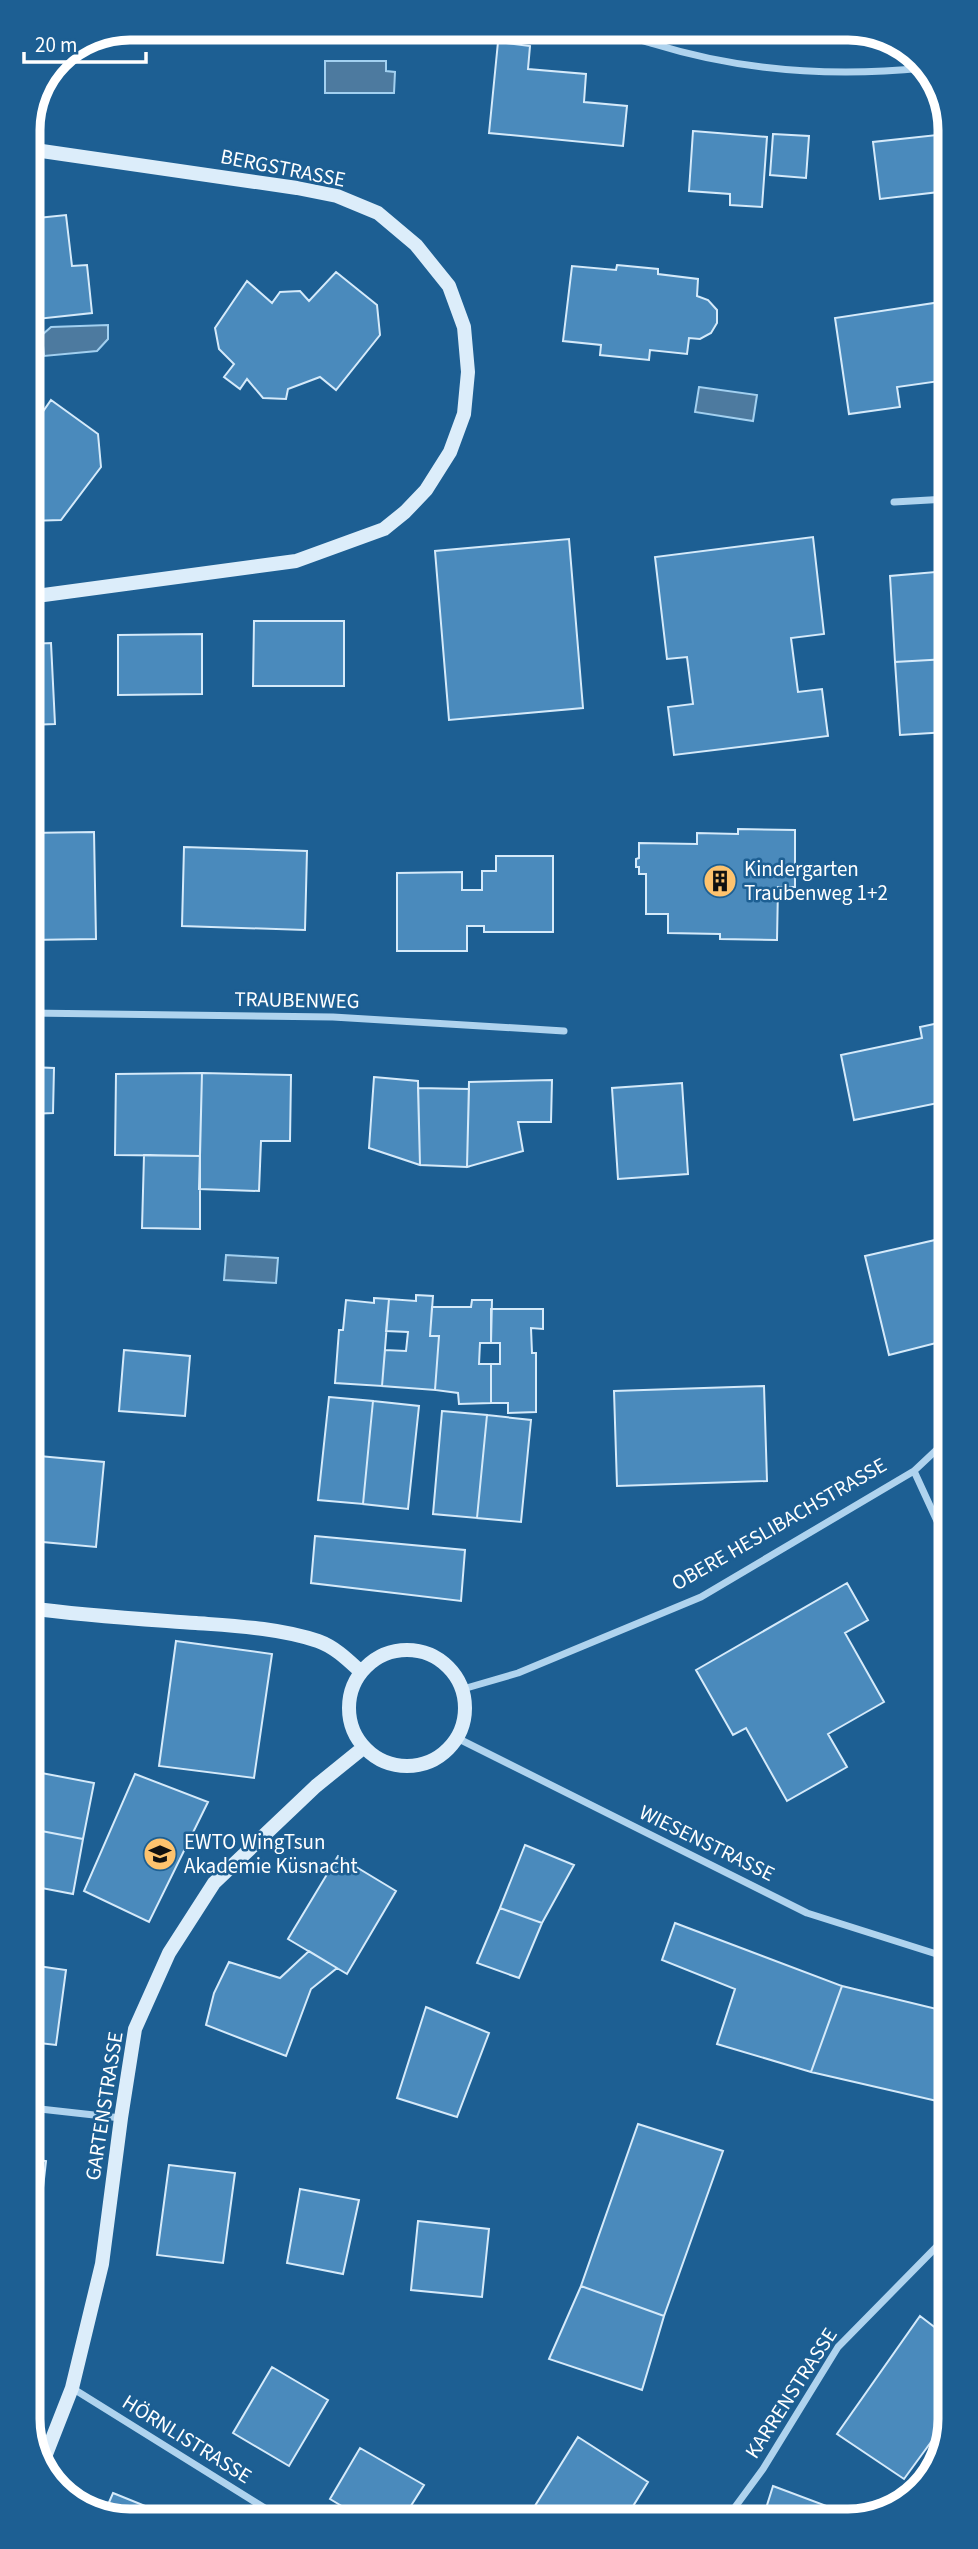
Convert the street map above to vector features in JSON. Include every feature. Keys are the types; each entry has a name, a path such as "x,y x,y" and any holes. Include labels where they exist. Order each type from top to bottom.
{"street":[{"path":"644,40 681,52 739,64 799,71 884,72 913,69"},
{"name":"BERGSTRASSE","path":"40,151 298,188 337,196 378,213 416,245 449,286 464,327 468,372 464,414 450,452 426,490 384,529 296,561 40,596"},
{"path":"894,502 938,500"},
{"name":"TRAUBENWEG","path":"40,1013 333,1017 564,1031"},
{"name":"OBERE HESLIBACHSTRASSE","path":"463,1689 518,1673 701,1597 914,1471 938,1448"},
{"path":"914,1471 938,1523"},
{"path":"40,1609 253,1628 286,1634 337,1650 361,1672"},
{"path":"396,1650 417,1650 436,1657 452,1671 463,1689 466,1705 464,1723 457,1738 443,1755 423,1765 402,1767 381,1761 363,1748 352,1731 348,1710 351,1690 361,1672 376,1658 396,1650"},
{"name":"WIESENSTRASSE","path":"457,1738 807,1913 938,1955"},
{"name":"GARTENSTRASSE","path":"47,2452 72,2388 102,2264 135,2029 169,1954 214,1883 316,1786 363,1748"},
{"path":"40,2109 121,2118"},
{"name":"KARRENSTRASSE","path":"734,2509 763,2469 838,2347 938,2245"},
{"name":"HÖRNLISTRASSE","path":"72,2388 266,2509"}],"water":[{"path":"325,61 386,61 386,71 395,72 394,93 325,93"},
{"path":"108,325 108,339 97,351 44,356 42,335 51,327"},
{"path":"699,387 757,395 753,421 695,412"},
{"path":"226,1255 278,1258 276,1283 224,1280"}],"building":[{"path":"498,42 530,46 528,69 586,74 584,102 627,106 623,146 489,133"},
{"path":"693,131 767,137 762,207 730,205 730,194 689,191"},
{"path":"773,134 809,136 806,178 770,175"},
{"path":"938,135 938,192 880,199 873,142"},
{"path":"66,215 72,266 87,265 92,313 40,319 40,218"},
{"path":"617,265 658,269 658,274 698,279 697,296 708,300 717,310 717,323 711,333 700,339 689,338 687,354 650,350 649,360 600,355 601,345 563,341 572,266 616,270"},
{"path":"336,272 377,305 380,335 336,390 320,377 288,389 286,399 263,398 247,379 240,389 224,377 234,364 219,349 215,328 247,281 272,303 280,292 300,291 309,301"},
{"path":"938,302 938,381 897,387 900,407 849,414 835,318"},
{"path":"51,400 98,434 101,467 61,520 40,521 40,416"},
{"path":"813,537 824,634 791,638 798,692 822,689 828,736 674,755 668,707 693,704 687,657 667,659 655,557"},
{"path":"569,539 583,708 449,720 435,551"},
{"path":"938,572 938,660 895,662 890,576"},
{"path":"254,621 344,621 344,686 253,686"},
{"path":"202,634 202,694 118,695 118,635"},
{"path":"51,643 55,724 40,725 40,644"},
{"path":"938,660 938,733 900,735 895,662"},
{"name":"Kindergarten Traubenweg 1+2","path":"738,829 795,830 795,887 778,887 777,940 720,939 720,934 668,933 668,914 646,914 646,874 639,874 639,867 636,867 639,843 697,844 697,833 738,834"},
{"path":"94,832 96,939 40,940 40,833"},
{"path":"184,847 307,851 305,930 182,926"},
{"path":"496,856 553,856 553,932 484,932 484,926 467,926 467,951 397,951 397,873 462,872 462,890 482,890 482,871 496,871"},
{"path":"938,1023 938,1103 854,1120 841,1055 922,1038 920,1027"},
{"path":"40,1067 54,1068 53,1113 40,1114"},
{"path":"202,1073 291,1075 290,1141 261,1141 259,1191 199,1189"},
{"path":"202,1073 200,1156 115,1155 116,1074"},
{"path":"374,1077 418,1081 420,1165 369,1148"},
{"path":"552,1080 551,1122 518,1122 523,1151 467,1167 469,1082"},
{"path":"682,1083 688,1174 618,1179 612,1088"},
{"path":"418,1088 469,1089 467,1167 420,1165"},
{"path":"144,1155 200,1156 200,1229 142,1228"},
{"path":"935,1240 938,1253 938,1343 889,1355 865,1256"},
{"path":"416,1295 433,1296 430,1336 439,1336 435,1390 382,1386 385,1350 406,1351 408,1332 386,1331 389,1299 416,1301"},
{"path":"374,1298 389,1299 382,1386 335,1383 339,1330 343,1330 346,1300 374,1303"},
{"path":"472,1300 492,1300 491,1343 480,1343 479,1364 491,1364 491,1403 459,1404 458,1393 435,1390 439,1336 430,1336 432,1307 471,1307"},
{"path":"491,1309 543,1309 543,1329 531,1328 532,1353 536,1353 536,1412 508,1413 508,1403 491,1403 491,1364 500,1364 500,1343 491,1343"},
{"path":"124,1350 190,1356 185,1416 119,1411"},
{"path":"764,1386 767,1481 617,1486 614,1391"},
{"path":"329,1397 373,1401 363,1504 318,1500"},
{"path":"373,1401 419,1406 408,1509 363,1504"},
{"path":"442,1411 487,1415 477,1518 433,1514"},
{"path":"487,1415 531,1420 521,1522 477,1518"},
{"path":"40,1456 104,1462 96,1547 40,1542"},
{"path":"315,1536 465,1550 461,1601 311,1583"},
{"path":"847,1583 868,1620 845,1633 884,1702 828,1734 847,1767 787,1801 746,1728 733,1735 696,1670"},
{"path":"176,1641 272,1654 254,1778 159,1766"},
{"path":"40,1773 94,1783 83,1839 40,1831"},
{"path":"135,1774 208,1802 149,1922 84,1891"},
{"path":"40,1831 83,1839 73,1894 40,1888"},
{"path":"525,1845 574,1865 542,1923 500,1908"},
{"path":"338,1856 396,1891 347,1974 288,1939"},
{"path":"500,1908 542,1923 519,1978 477,1963"},
{"path":"675,1923 842,1986 811,2072 717,2044 735,1989 662,1960"},
{"path":"309,1951 337,1968 311,1989 286,2056 206,2025 214,1993 229,1962 280,1978"},
{"path":"40,1966 66,1970 56,2045 40,2043"},
{"path":"842,1986 938,2009 938,2101 811,2072"},
{"path":"426,2007 489,2033 457,2117 397,2098"},
{"path":"638,2124 723,2151 664,2316 581,2286"},
{"path":"40,2160 46,2161 40,2214"},
{"path":"169,2165 235,2173 223,2263 157,2255"},
{"path":"300,2189 359,2200 343,2274 287,2263"},
{"path":"418,2221 489,2229 482,2297 411,2290"},
{"path":"581,2286 664,2316 642,2390 549,2359"},
{"path":"920,2316 938,2330 936,2435 904,2479 837,2434"},
{"path":"272,2367 328,2400 289,2466 233,2433"},
{"path":"578,2437 648,2482 631,2509 533,2509"},
{"path":"360,2448 424,2485 409,2509 347,2509 330,2499"},
{"path":"773,2486 835,2509 766,2509"},
{"path":"113,2493 153,2509 124,2509 108,2506"}],"place":[{"name":"Kindergarten Traubenweg 1+2","path":"720,881"},
{"name":"EWTO WingTsun Akademie Küsnacht","path":"160,1854"}]}
